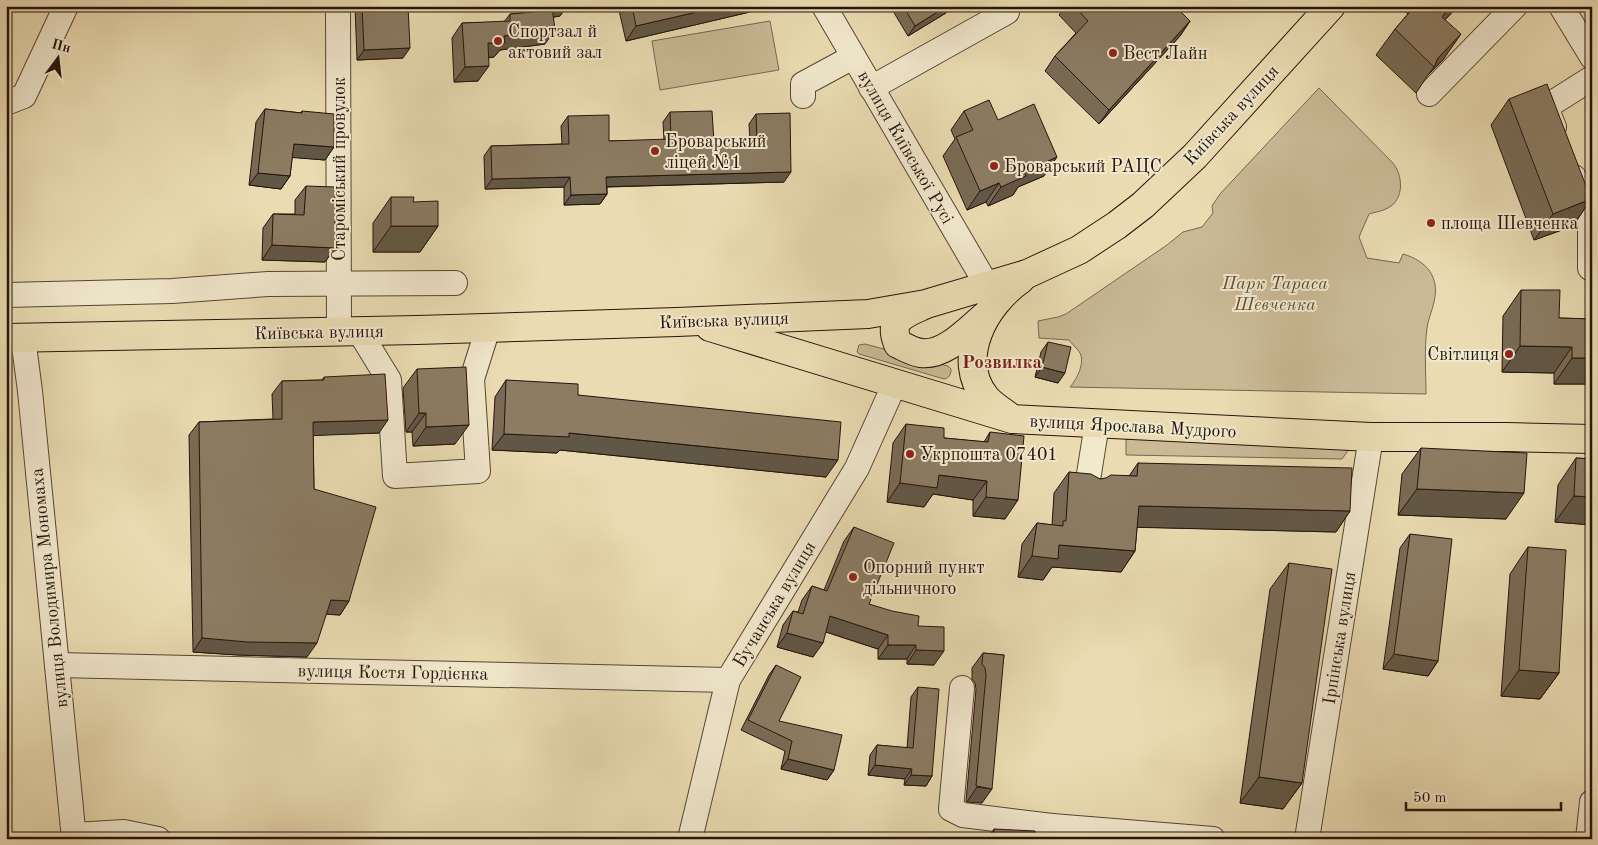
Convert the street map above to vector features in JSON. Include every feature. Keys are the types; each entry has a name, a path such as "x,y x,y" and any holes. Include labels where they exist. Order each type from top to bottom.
{"main road":[{"name":"Київська вулиця","path":"15,338 488,328 689,321 868,314 926,304 1027,274 1079,250 1117,225 1150,199 1194,156 1331,6"},
{"path":"1012,419 986,399 977,384 973,362 975,345 986,315 1007,288 1027,274"},
{"path":"926,304 902,315 896,323 894,334 898,344 922,353 943,349 986,315"},
{"name":"вулиця Ярослава Мудрого","path":"689,321 1012,419 1371,437 1592,439"}],"street":[{"path":"6,103 24,96 66,6"},
{"name":"Староміський провулок","path":"338,6 340,284 349,331"},
{"name":"вулиця Київської Русі","path":"824,6 988,287"},
{"path":"1429,94 1515,6"},
{"path":"1561,6 1592,57"},
{"path":"871,88 1007,12"},
{"path":"803,96 803,84 853,57"},
{"path":"1592,78 1546,107 1590,219 1592,268"},
{"path":"6,295 172,290 268,284 454,283"},
{"path":"349,331 389,380 395,476 478,471 472,379 488,328"},
{"name":"вулиця Володимира Мономаха","path":"15,338 30,392 74,837"},
{"name":"Бучанська вулиця","path":"690,839 728,680 857,468 895,383"},
{"path":"1087,486 1097,424"},
{"name":"Ірпінська вулиця","path":"1307,839 1371,437"},
{"name":"вулиця Костя Гордієнка","path":"57,665 728,680"},
{"path":"962,688 952,809 963,815 1051,832 1213,839"},
{"path":"1588,839 1592,802"},
{"path":"74,837 124,832 158,839"}],"green space":[{"path":"770,21 779,70 660,90 652,41"},
{"name":"Парк Тараса Шевченка","path":"1319,88 1396,167 1400,179 1400,193 1397,199 1388,208 1369,214 1359,237 1367,258 1399,263 1403,254 1419,261 1430,271 1433,278 1435,293 1426,344 1426,394 1070,387 1080,371 1082,361 1080,353 1069,340 1039,338 1038,321 1066,314 1183,232 1202,227 1213,213 1212,206 1220,194"},
{"path":"865,344 948,366 951,369 950,375 944,379 859,354 857,352 859,345"},
{"path":"1126,439 1352,445 1342,459 1126,455"}],"building":[{"path":"362,6 408,6 410,48 364,50"},
{"path":"533,6 552,6 555,30 504,36 505,43 488,43 489,66 465,67 462,23 510,21 510,14 534,12"},
{"path":"632,6 723,6 636,26"},
{"path":"903,6 947,6 915,26"},
{"name":"Вест Лайн","path":"1074,6 1175,6 1190,21 1109,110 1055,56 1088,21"},
{"path":"1415,6 1451,6 1442,17 1461,34 1438,58 1434,67 1395,29"},
{"path":"1547,84 1591,199 1553,214 1509,99"},
{"name":"Броварський РАЦС","path":"989,100 998,120 1034,104 1057,157 1024,172 1026,176 1001,187 999,183 980,191 956,137 973,130 964,111"},
{"path":"265,109 334,114 334,147 294,144 290,176 258,173"},
{"path":"712,111 714,142 757,141 756,114 790,113 791,172 606,177 607,194 571,195 570,177 492,179 491,146 569,144 568,116 609,115 609,141 671,139 670,112"},
{"path":"306,186 335,187 335,248 272,245 273,214 304,215"},
{"path":"391,197 414,197 413,202 438,201 438,226 391,226"},
{"path":"1521,290 1560,290 1559,318 1592,319 1592,358 1572,358 1572,347 1520,346"},
{"path":"1048,342 1071,347 1065,373 1042,367"},
{"path":"466,367 469,425 426,427 426,413 419,413 417,369"},
{"path":"385,374 388,420 313,422 314,489 376,507 349,601 331,600 317,643 248,642 202,638 199,422 282,419 282,381 324,380 324,377"},
{"path":"506,380 578,384 578,395 841,422 838,460 569,433 569,437 504,434"},
{"path":"906,424 944,428 944,438 988,442 990,432 1024,436 1018,500 986,497 987,481 939,475 937,488 900,483"},
{"path":"1421,448 1527,453 1524,493 1417,489"},
{"path":"1576,458 1592,459 1592,497 1574,496"},
{"path":"1138,463 1352,468 1350,511 1139,506 1135,551 1059,545 1058,559 1032,556 1037,523 1063,526 1063,521 1066,521 1069,472 1091,474 1100,479 1111,475 1137,476"},
{"path":"854,527 894,543 869,604 919,616 918,626 944,627 944,651 916,650 916,645 888,645 888,635 830,616 823,643 787,633 793,611 803,614 812,586 827,591"},
{"path":"1410,534 1452,539 1438,661 1394,654"},
{"path":"1528,547 1566,550 1559,673 1519,670"},
{"path":"1289,563 1332,569 1302,783 1259,777"},
{"path":"983,653 1004,655 992,789 976,786 986,675 982,664"},
{"path":"776,665 801,677 779,721 842,735 834,770 788,759 792,741 748,720"},
{"path":"918,687 939,689 932,776 911,775 912,769 875,765 877,745 913,748"},
{"path":"994,829 1035,831 1035,839 993,839"}],"place":[{"name":"Спортзал й актовий зал","path":"498,41"},
{"name":"Вест Лайн","path":"1113,53"},
{"name":"Броварський ліцей №1","path":"655,151"},
{"name":"Броварський РАЦС","path":"994,166"},
{"name":"площа Шевченка","path":"1431,223"},
{"name":"Світлиця","path":"1509,354"},
{"name":"Укрпошта 07401","path":"910,454"},
{"name":"Опорний пункт дільничного","path":"853,577"}],"district":[{"name":"Розвилка","path":"1002,361"}]}
